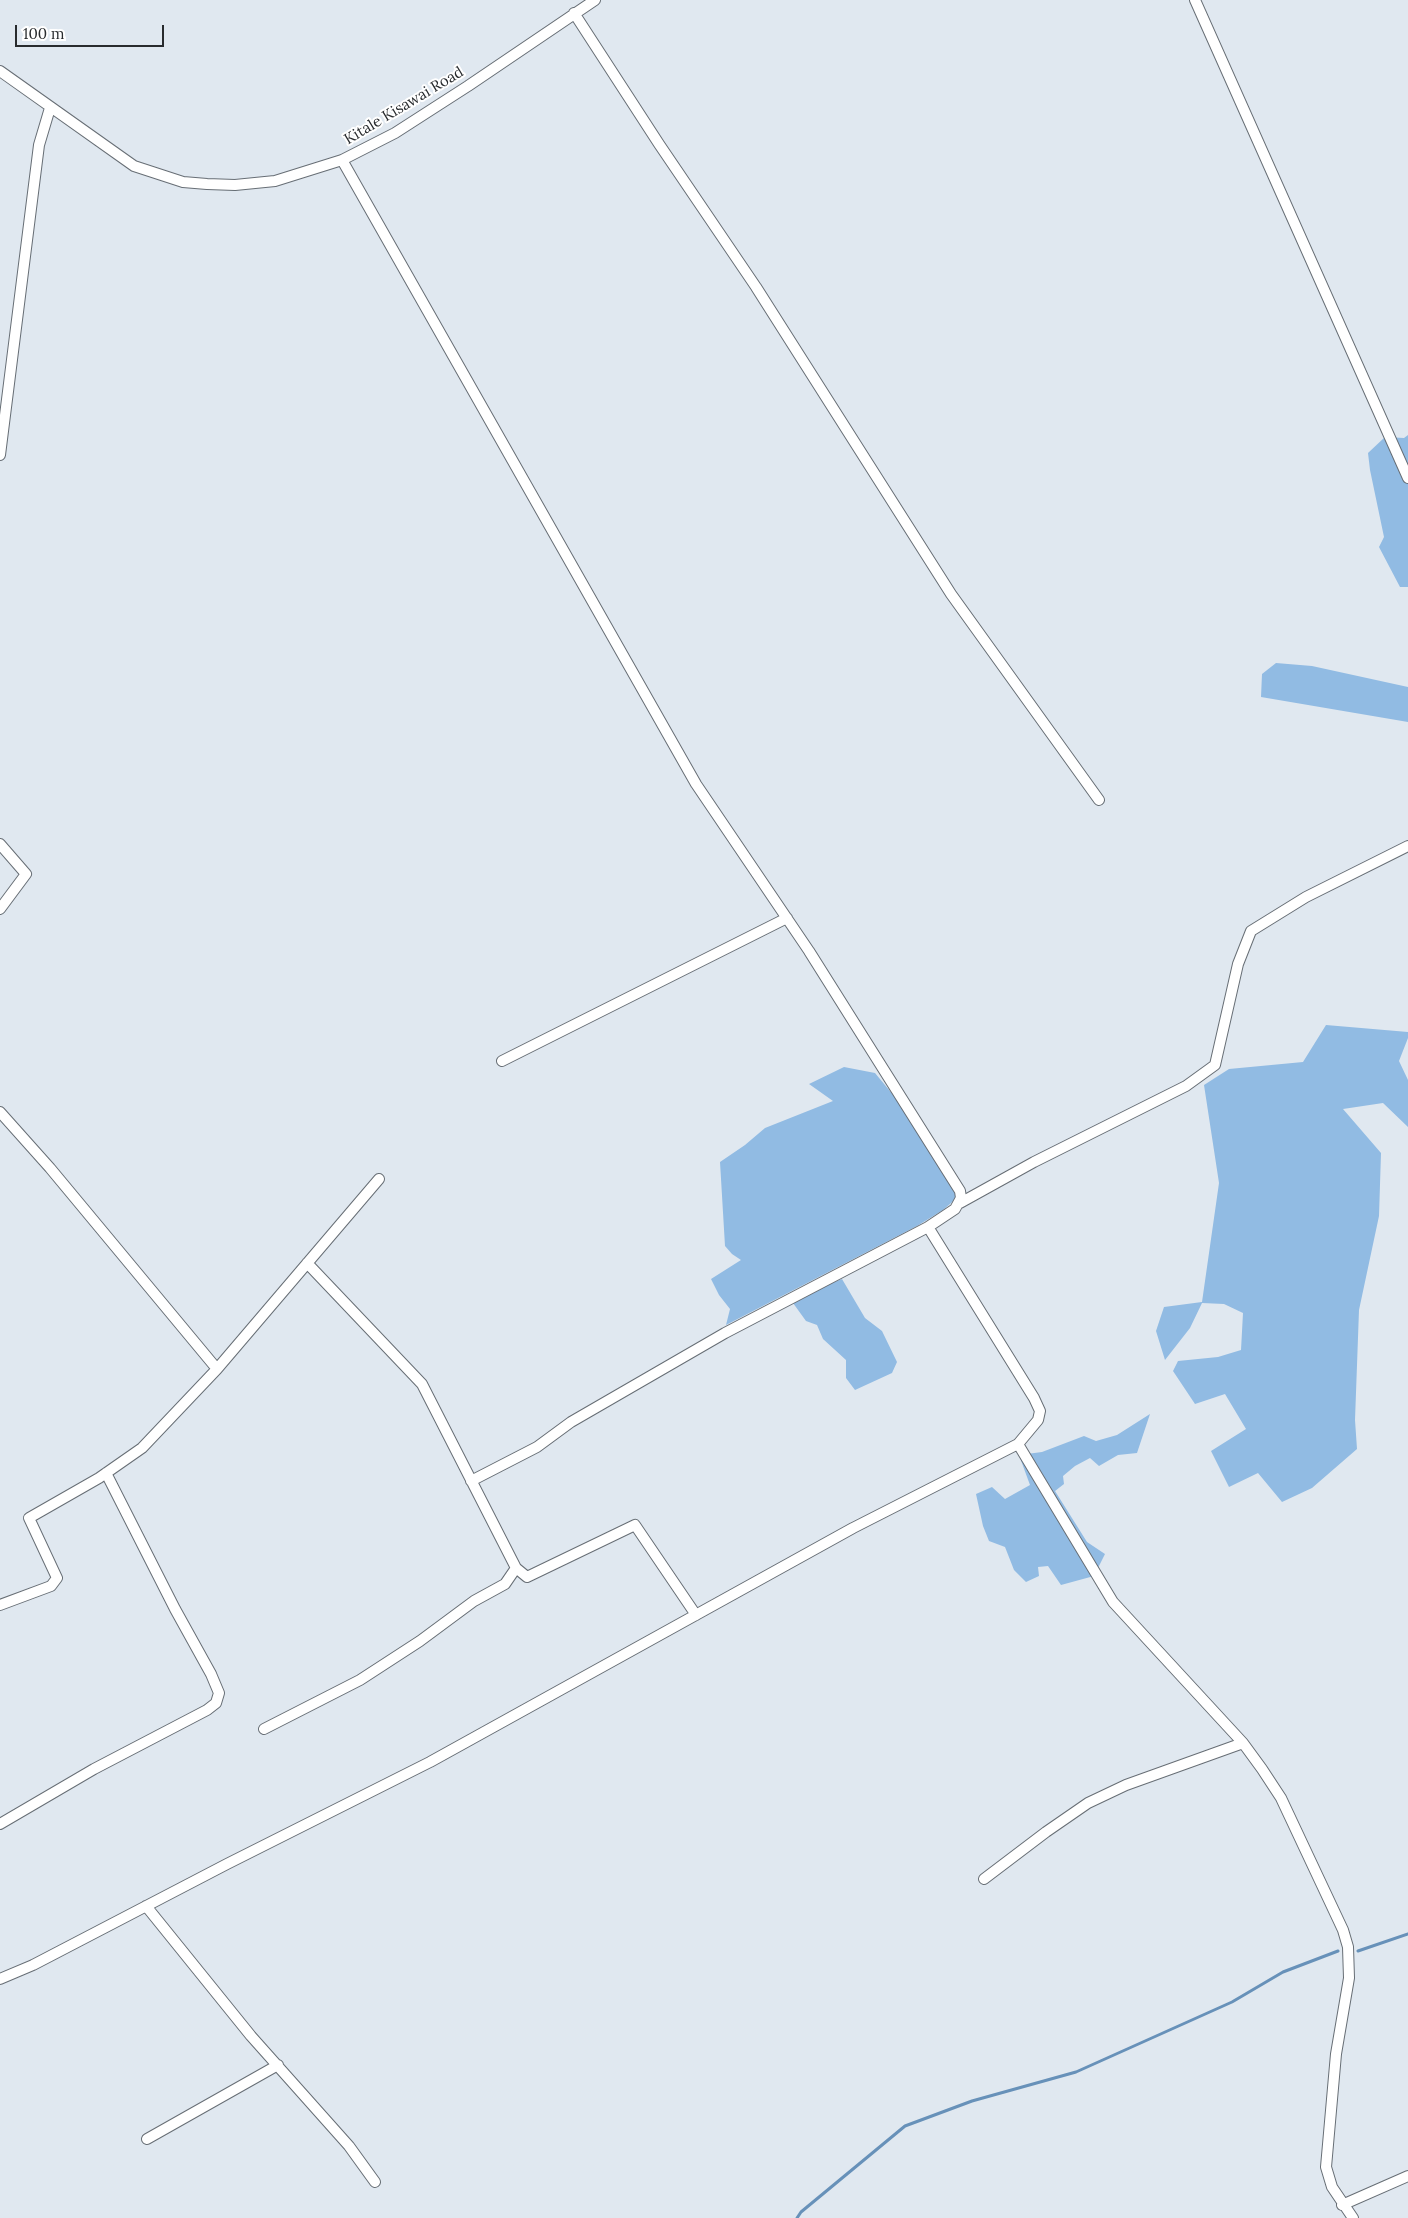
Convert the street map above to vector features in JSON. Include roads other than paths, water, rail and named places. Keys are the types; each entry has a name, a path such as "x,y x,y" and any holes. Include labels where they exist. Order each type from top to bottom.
{"street":[{"name":"Kitale Kisawai Road","path":"0,72 134,166 183,182 234,185 275,181 342,160 395,132 595,0"},
{"path":"1195,0 1408,478"},
{"path":"574,13 659,144 756,287 951,594 1099,800"},
{"path":"0,456 39,145 50,108"},
{"path":"342,160 691,776 787,918 960,1191 960,1203"},
{"path":"0,844 26,874 0,909"},
{"path":"471,1481 537,1447 571,1422 725,1333 928,1227 955,1209 960,1203 1034,1162 1186,1086 1215,1065 1238,964 1251,931 1306,897 1408,846"},
{"path":"502,1060 787,918"},
{"path":"0,1112 50,1168 217,1369"},
{"path":"0,1605 52,1586 56,1578 29,1518 106,1474 142,1448 217,1369 379,1179"},
{"path":"0,1979 33,1965 430,1762 853,1528 1018,1444 1038,1420 1040,1411 928,1227"},
{"path":"307,1264 422,1384 516,1568 527,1577 635,1525 696,1615"},
{"path":"1018,1444 1113,1602 1243,1743 1281,1798 1343,1930 1348,1947 1350,1978 1336,2054 1326,2167 1332,2187 1342,2205 1354,2218"},
{"path":"0,1824 94,1769 207,1710 216,1703 219,1693 211,1674 175,1609 106,1474"},
{"path":"264,1729 367,1675 420,1641 474,1600 505,1584 516,1568"},
{"path":"984,1879 1088,1803 1126,1785 1243,1743"},
{"path":"146,1906 251,2036 349,2146 374,2182"},
{"path":"147,2139 278,2065"},
{"path":"1342,2205 1408,2176"}],"waterway":[{"path":"1358,1951 1408,1934"},
{"path":"797,2218 801,2212 905,2126 972,2101 1076,2072 1232,2002 1283,1972 1338,1951"}]}
